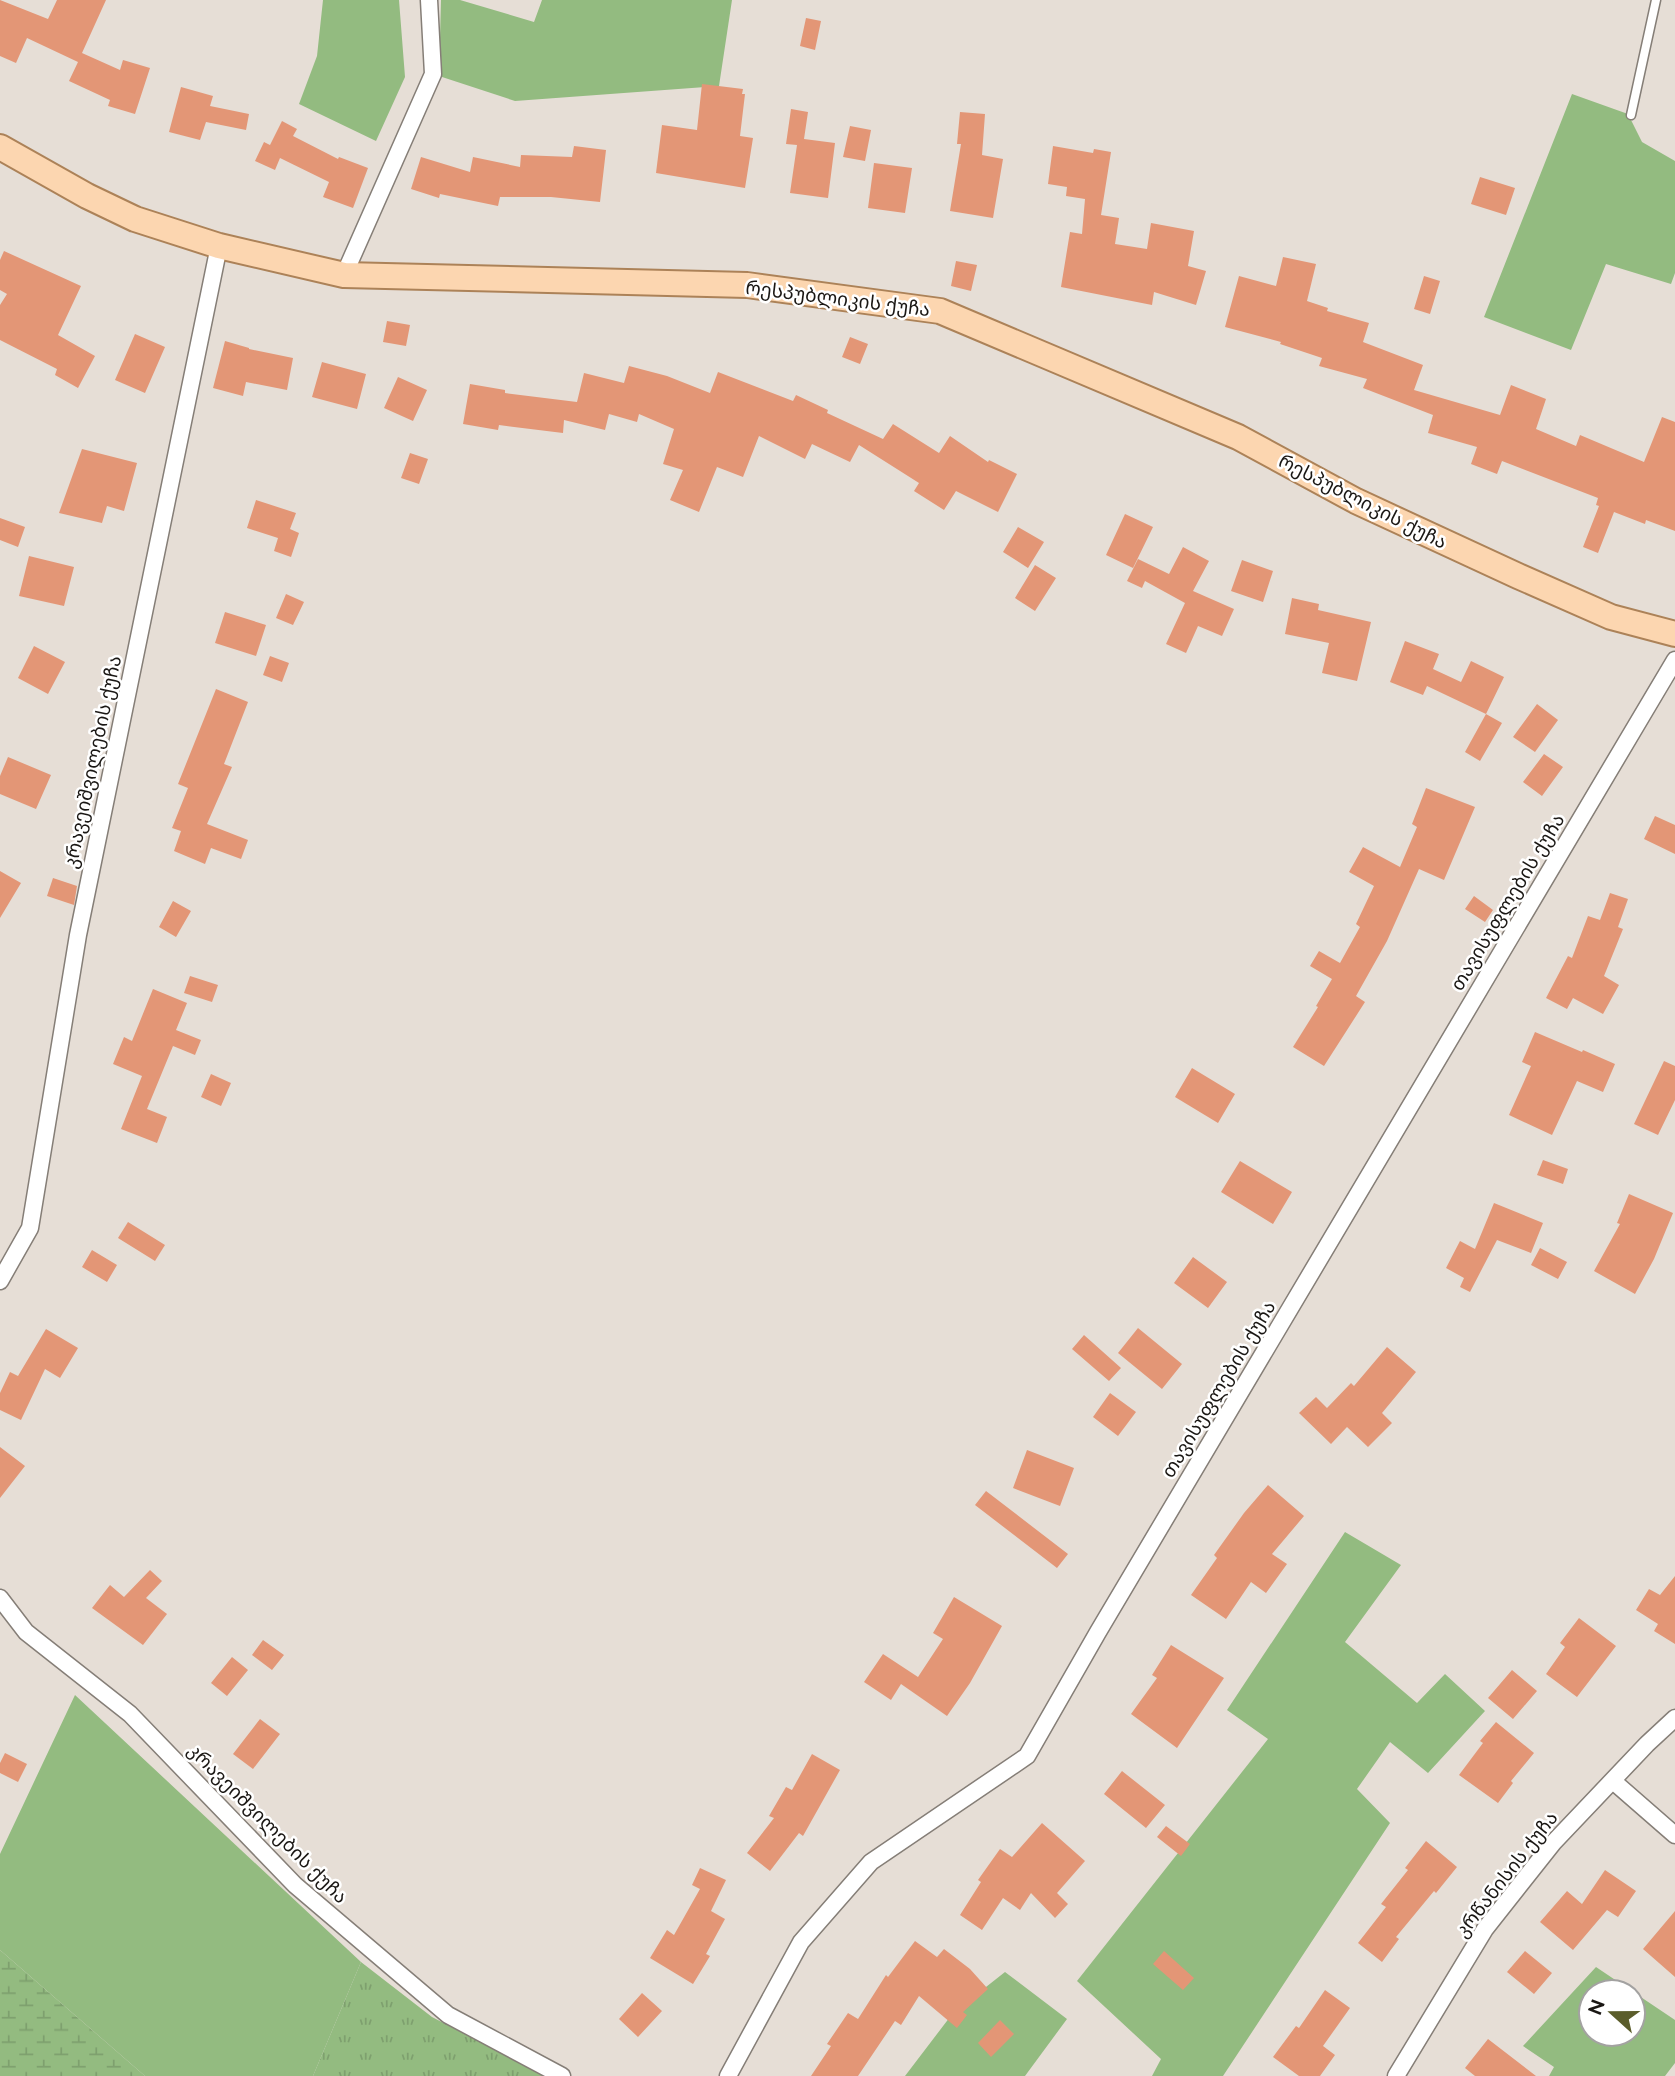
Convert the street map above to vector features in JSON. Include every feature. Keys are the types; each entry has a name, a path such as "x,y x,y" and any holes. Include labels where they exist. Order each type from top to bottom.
{"main road":[{"name":"რესპუბლიკის ქუჩა","path":"0,147 87,196 135,219 219,246 344,275 747,285 940,311 1238,437 1356,501 1611,617 1675,634"}],"street":[{"path":"344,275 433,74 429,0"},
{"name":"კრავეიშვილების ქუჩა","path":"0,1281 30,1228 78,935 219,246"},
{"name":"თავისუფლების ქუჩა","path":"728,2076 801,1942 871,1862 1027,1756 1675,660"},
{"name":"კრავეიშვილების ქუჩა","path":"0,1598 26,1632 130,1714 295,1885 377,1955 448,2015 562,2076"},
{"name":"კრწანისის ქუჩა","path":"1396,2076 1485,1929 1553,1843 1675,1718"},
{"path":"1613,1781 1675,1835"}],"lane":[{"path":"1631,114 1656,0"}],"green space":[{"path":"323,0 399,0 405,77 376,141 299,104 317,56"},
{"path":"441,0 460,0 534,22 542,0 732,0 719,86 515,101 439,76"},
{"path":"1572,94 1628,114 1642,142 1675,161 1675,273 1671,284 1606,264 1571,350 1484,317"},
{"path":"1345,1532 1401,1565 1345,1642 1417,1703 1445,1674 1485,1711 1428,1773 1390,1742 1357,1789 1390,1823 1223,2076 1152,2076 1161,2059 1077,1981 1268,1739 1227,1710"},
{"path":"75,1695 361,1962 313,2076 145,2076 0,1950 0,1854"},
{"path":"0,1950 145,2076 0,2076"},
{"path":"361,1962 432,2017 546,2076 313,2076"},
{"path":"1596,1967 1612,1978 1586,1978"},
{"path":"1005,1972 1067,2019 1025,2076 905,2076 953,2013"},
{"path":"1577,1988 1577,2048 1647,2048 1647,2001 1675,2020 1675,2063 1665,2076 1549,2076 1554,2067 1523,2046"}],"building":[{"path":"0,0 48,19 57,0 106,0 82,53 120,70 123,60 150,68 135,114 108,106 110,100 69,81 78,62 27,38 16,63 0,56"},
{"path":"806,18 821,21 815,50 800,46"},
{"path":"702,84 743,89 742,94 745,94 740,136 753,138 745,188 656,173 662,125 697,130"},
{"path":"181,87 213,96 210,106 249,114 246,130 206,122 200,140 169,132"},
{"path":"791,109 808,112 804,139 835,143 828,198 790,193 797,145 786,144"},
{"path":"960,112 985,114 982,155 1003,159 993,218 950,211 961,144 957,144"},
{"path":"282,121 297,129 293,136 338,159 339,157 368,168 353,208 323,197 329,182 280,158 275,170 255,161 264,142 270,145"},
{"path":"850,126 871,130 865,161 843,157"},
{"path":"574,146 606,150 600,202 551,197 500,197 498,206 440,194 439,198 411,189 421,157 470,172 473,157 520,167 521,155 572,157"},
{"path":"1053,146 1093,153 1094,149 1111,152 1101,215 1119,218 1115,244 1147,249 1151,223 1194,231 1188,266 1206,271 1196,305 1154,292 1152,305 1061,287 1070,232 1082,234 1085,199 1066,196 1067,187 1048,184"},
{"path":"874,163 912,168 905,213 868,208"},
{"path":"1480,177 1515,188 1506,215 1471,204"},
{"path":"4,251 81,286 58,335 95,356 78,388 55,375 57,369 0,340 0,305 7,294 0,290 0,260"},
{"path":"1283,257 1316,264 1307,301 1328,308 1327,311 1369,323 1363,342 1423,365 1414,390 1500,415 1511,385 1546,399 1536,429 1576,446 1580,435 1644,462 1662,417 1675,422 1675,531 1646,520 1645,524 1614,512 1598,553 1583,547 1599,506 1596,505 1598,498 1502,461 1497,474 1471,464 1477,447 1428,433 1433,415 1363,388 1367,379 1319,366 1322,358 1280,344 1281,342 1225,327 1239,276 1276,286"},
{"path":"956,261 977,265 971,291 951,286"},
{"path":"1424,276 1440,281 1430,314 1414,309"},
{"path":"387,321 410,325 406,346 383,342"},
{"path":"135,334 165,347 145,393 115,380"},
{"path":"850,337 868,344 860,364 842,357"},
{"path":"225,341 293,358 287,390 246,382 243,396 213,388"},
{"path":"322,362 366,374 357,409 312,397"},
{"path":"629,366 667,376 710,393 718,372 793,401 796,395 883,439 893,424 939,453 950,436 988,462 989,460 1017,474 998,512 956,491 944,510 914,491 919,483 859,445 850,462 812,444 805,459 759,436 743,477 717,467 699,512 670,500 683,470 663,464 674,429 639,414 637,422 609,414 605,430 564,420 563,433 499,425 498,430 463,424 470,384 505,390 505,393 577,402 584,373 624,383"},
{"path":"398,377 427,390 413,421 384,408"},
{"path":"82,449 137,463 124,511 107,506 102,523 59,513"},
{"path":"410,453 428,459 419,484 401,478"},
{"path":"256,500 296,513 290,529 299,533 291,557 274,551 278,538 247,528"},
{"path":"1125,514 1153,527 1133,568 1106,555"},
{"path":"0,518 25,527 18,547 0,540"},
{"path":"1018,527 1044,542 1028,568 1003,552"},
{"path":"1183,547 1209,561 1193,591 1234,609 1222,636 1198,626 1186,653 1166,644 1185,603 1145,581 1142,588 1127,581 1138,559 1169,574"},
{"path":"29,556 74,567 64,606 19,596"},
{"path":"1242,560 1273,571 1263,602 1231,591"},
{"path":"1035,565 1056,578 1035,611 1015,598"},
{"path":"286,594 304,602 293,625 276,618"},
{"path":"1292,598 1319,604 1318,610 1371,622 1357,681 1322,673 1329,643 1285,634"},
{"path":"225,612 266,625 256,656 215,643"},
{"path":"1405,641 1439,654 1433,669 1461,682 1471,661 1504,677 1486,714 1427,686 1423,695 1390,682"},
{"path":"34,646 65,662 48,694 18,678"},
{"path":"270,656 289,663 282,682 263,675"},
{"path":"216,689 248,702 224,764 232,767 207,824 248,840 241,859 211,848 205,864 174,851 181,831 172,828 188,788 178,784"},
{"path":"1537,704 1558,720 1535,752 1513,737"},
{"path":"1486,714 1502,723 1480,761 1465,752"},
{"path":"1544,754 1563,767 1542,796 1523,782"},
{"path":"8,757 51,775 36,809 0,794 0,776"},
{"path":"1426,788 1475,807 1444,880 1419,869 1387,941 1356,996 1365,1002 1324,1066 1293,1047 1332,979 1310,966 1319,951 1340,963 1360,927 1356,924 1374,886 1349,872 1363,847 1400,867 1417,827 1412,824"},
{"path":"1655,816 1675,825 1675,854 1644,839"},
{"path":"0,871 21,883 0,918"},
{"path":"53,878 77,886 74,905 47,896"},
{"path":"1610,893 1628,899 1618,927 1623,929 1604,976 1619,985 1603,1014 1573,998 1567,1009 1546,998 1568,956 1572,958 1588,916 1600,920"},
{"path":"1474,896 1493,910 1485,922 1465,909"},
{"path":"173,901 191,911 176,937 159,927"},
{"path":"190,976 218,985 212,1002 184,993"},
{"path":"153,989 187,1003 176,1030 201,1040 195,1055 173,1046 147,1109 167,1117 157,1143 121,1129 142,1076 113,1064 124,1037 132,1041"},
{"path":"1535,1032 1615,1064 1603,1092 1577,1081 1552,1135 1509,1115 1531,1066 1522,1062"},
{"path":"1664,1061 1675,1066 1675,1100 1658,1135 1634,1124"},
{"path":"1192,1068 1235,1094 1218,1123 1175,1097"},
{"path":"211,1074 231,1083 221,1106 201,1097"},
{"path":"1543,1160 1568,1169 1563,1184 1537,1175"},
{"path":"1240,1161 1292,1192 1273,1224 1221,1192"},
{"path":"1629,1194 1673,1213 1654,1259 1635,1294 1594,1271 1620,1224 1617,1223"},
{"path":"1494,1203 1543,1223 1531,1253 1497,1240 1470,1292 1460,1287 1464,1278 1446,1268 1460,1241 1475,1249"},
{"path":"128,1222 165,1245 155,1261 118,1238"},
{"path":"1540,1248 1567,1262 1558,1279 1531,1265"},
{"path":"92,1250 117,1265 107,1282 82,1267"},
{"path":"1193,1257 1227,1282 1208,1308 1174,1283"},
{"path":"1138,1328 1182,1364 1162,1389 1118,1353"},
{"path":"46,1329 78,1348 60,1378 45,1369 21,1420 0,1410 0,1393 10,1372 18,1376"},
{"path":"1084,1335 1121,1368 1109,1381 1072,1349"},
{"path":"1387,1347 1416,1372 1382,1413 1392,1423 1368,1447 1347,1427 1331,1444 1299,1413 1316,1397 1327,1408 1351,1383 1354,1386"},
{"path":"1110,1393 1136,1412 1118,1436 1093,1417"},
{"path":"0,1447 25,1466 0,1498"},
{"path":"1027,1450 1074,1468 1060,1506 1013,1488"},
{"path":"1268,1485 1304,1516 1272,1554 1287,1564 1266,1593 1251,1582 1226,1619 1191,1595 1217,1558 1214,1555"},
{"path":"986,1491 1068,1554 1057,1568 975,1505"},
{"path":"150,1570 162,1581 146,1598 167,1614 143,1645 92,1608 110,1585 124,1597"},
{"path":"1675,1576 1675,1644 1654,1631 1658,1624 1636,1610 1649,1589 1660,1595"},
{"path":"954,1597 1002,1626 970,1683 947,1716 901,1684 891,1700 864,1682 883,1654 918,1677 943,1639 933,1633"},
{"path":"1579,1618 1616,1646 1577,1697 1546,1674 1565,1647 1560,1643"},
{"path":"263,1640 284,1655 272,1670 252,1655"},
{"path":"1171,1645 1224,1678 1177,1748 1131,1714 1157,1678 1152,1675"},
{"path":"232,1657 248,1670 227,1696 211,1683"},
{"path":"1512,1670 1537,1691 1513,1719 1488,1698"},
{"path":"260,1719 280,1734 253,1769 233,1754"},
{"path":"1496,1722 1534,1753 1511,1781 1513,1783 1498,1803 1459,1775 1483,1743 1480,1741"},
{"path":"5,1753 27,1764 18,1782 0,1773 0,1763"},
{"path":"812,1754 840,1770 803,1836 799,1833 770,1871 747,1853 774,1818 769,1816 786,1787 792,1790"},
{"path":"1122,1771 1165,1805 1146,1828 1104,1794"},
{"path":"1042,1823 1085,1861 1057,1893 1068,1904 1055,1918 1031,1893 1020,1910 1003,1898 982,1930 960,1915 981,1882 978,1880 1000,1849 1012,1857"},
{"path":"1166,1826 1190,1844 1181,1856 1157,1837"},
{"path":"1426,1841 1457,1867 1396,1937 1399,1939 1382,1962 1358,1943 1386,1907 1381,1904 1408,1870 1405,1868"},
{"path":"700,1868 726,1880 711,1911 725,1919 706,1954 710,1956 693,1984 650,1958 667,1930 674,1935 700,1889 692,1885"},
{"path":"1605,1870 1636,1891 1618,1917 1607,1910 1573,1950 1540,1922 1567,1891 1582,1904"},
{"path":"1675,1911 1675,1977 1643,1949"},
{"path":"915,1941 937,1957 944,1949 970,1969 988,1989 963,2012 967,2015 957,2028 919,1996 901,2025 895,2021 858,2076 811,2076 831,2046 827,2044 848,2013 858,2019 886,1975 888,1977"},
{"path":"1164,1951 1194,1978 1183,1990 1153,1964"},
{"path":"1525,1951 1552,1973 1534,1994 1507,1972"},
{"path":"1325,1990 1350,2008 1323,2046 1335,2055 1320,2076 1299,2076 1273,2057 1296,2026 1299,2028"},
{"path":"642,1993 662,2011 638,2037 619,2019"},
{"path":"1000,2020 1014,2034 991,2057 978,2043"},
{"path":"1488,2039 1536,2076 1475,2076 1465,2068"}]}
